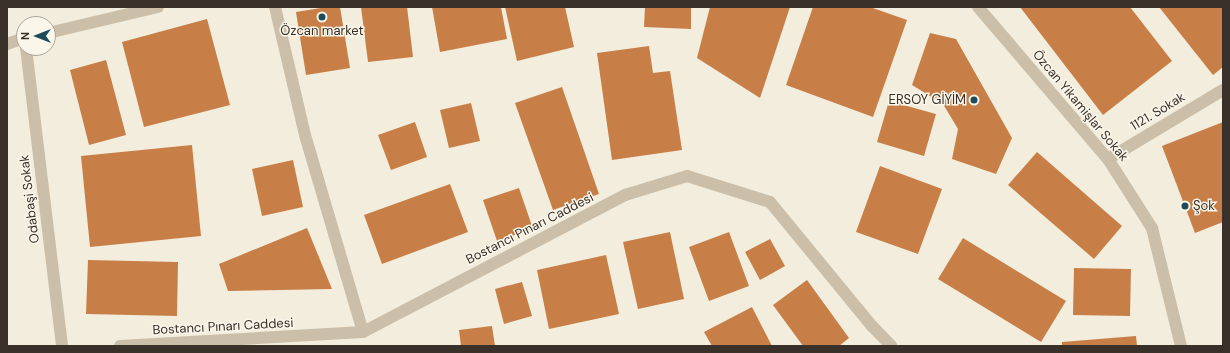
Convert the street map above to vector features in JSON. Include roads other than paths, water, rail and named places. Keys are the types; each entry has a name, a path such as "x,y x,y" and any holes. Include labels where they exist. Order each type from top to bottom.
{"street":[{"path":"56,31 158,7"},
{"path":"275,7 305,136 363,332"},
{"name":"Özcan Yikamişlar Sokak","path":"978,7 1108,159 1152,228 1181,346"},
{"name":"Odabaşi Sokak","path":"27,56 62,346"},
{"name":"1121. Sokak","path":"1108,159 1223,90"},
{"name":"Bostancı Pınarı Caddesi","path":"120,346 303,341 363,332 625,195 687,176 770,202 872,326 892,346"}],"place":[{"name":"Özcan market","path":"322,17"},
{"name":"ERSOY GİYİM","path":"974,100"},
{"name":"Şok","path":"1185,206"}]}
